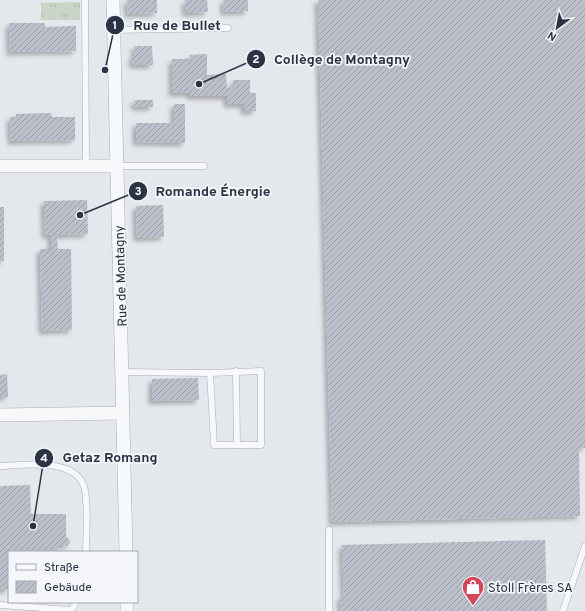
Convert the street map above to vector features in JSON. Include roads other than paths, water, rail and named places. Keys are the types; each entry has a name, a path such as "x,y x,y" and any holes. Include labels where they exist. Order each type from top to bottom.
{"street":[{"name":"Rue de Montagny","path":"113,0 126,551"},
{"path":"0,166 117,166"},
{"path":"0,415 123,413"}],"lane":[{"path":"84,0 86,159"},
{"path":"114,30 228,28"},
{"path":"117,166 204,166"},
{"path":"236,371 237,445"},
{"path":"122,372 210,373 261,371 261,446 214,445 210,373"},
{"path":"0,466 56,465 66,468 76,475 83,484 86,494 86,551"},
{"path":"329,530 329,611"},
{"path":"563,611 585,546"},
{"path":"0,604 71,610"}],"place":[{"name":"Rue de Bullet","path":"105,70"},
{"name":"Collège de Montagny","path":"199,84"},
{"name":"Romande Énergie","path":"80,215"},
{"name":"Getaz Romang","path":"33,526"},
{"name":"Stoll Frères SA","path":"473,606"}]}
